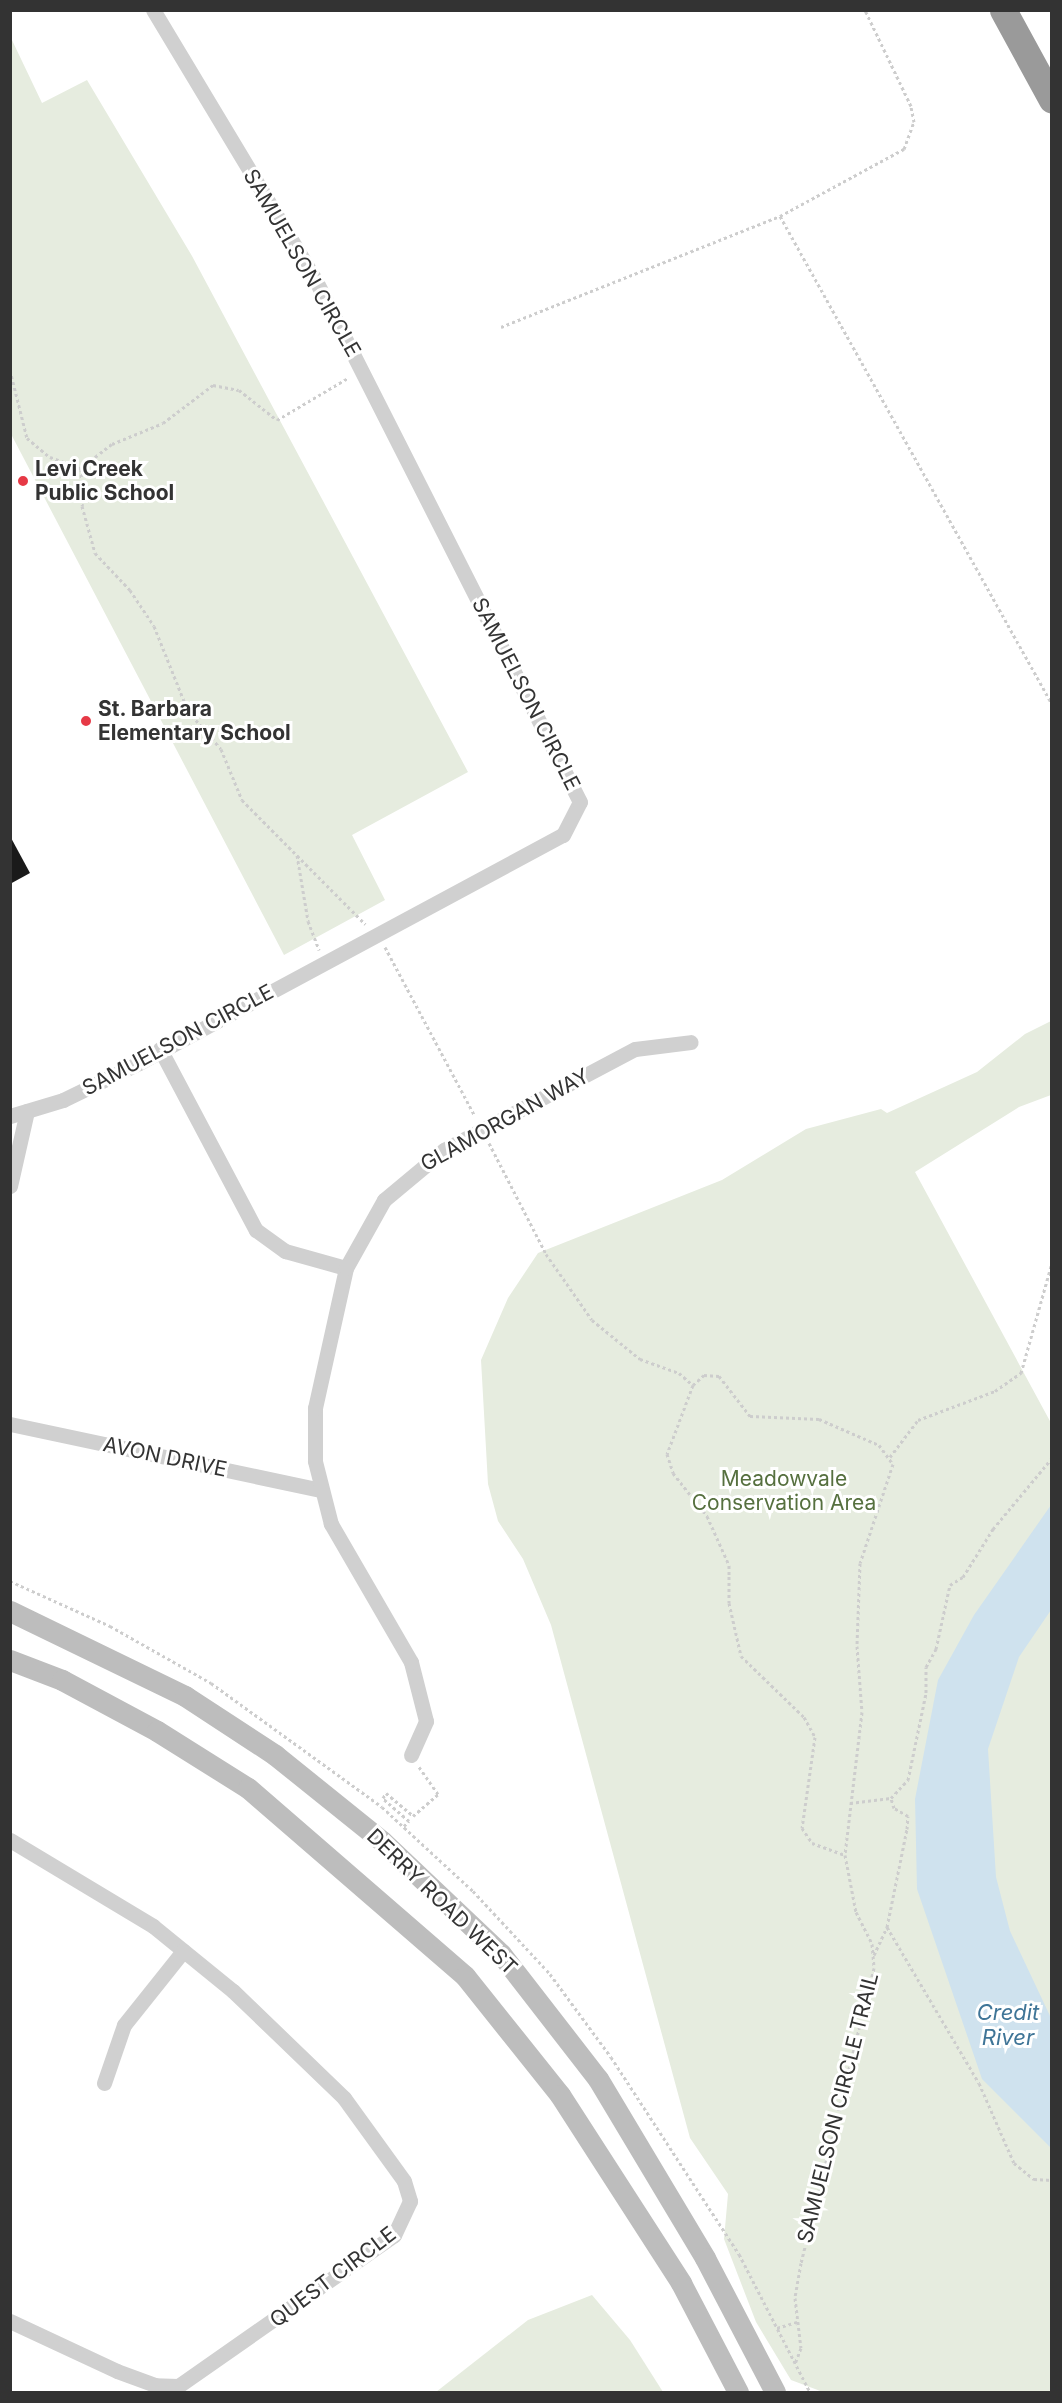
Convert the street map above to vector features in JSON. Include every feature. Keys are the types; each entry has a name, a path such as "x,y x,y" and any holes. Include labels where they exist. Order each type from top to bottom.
{"highway":[{"path":"1003,10 1052,100"}],"main road":[{"name":"DERRY ROAD WEST","path":"10,1611 185,1696 275,1755 382,1841 501,1954 598,2079 705,2258 775,2392"},
{"name":"DERRY ROAD WEST","path":"10,1660 62,1680 157,1731 248,1788 465,1976 560,2095 681,2283 738,2392"}],"street":[{"name":"SAMUELSON CIRCLE","path":"10,1116 63,1100 563,835 580,802 363,369 153,10"},
{"name":"GLAMORGAN WAY","path":"411,1755 426,1721 411,1662 331,1524 320,1490 315,1408 346,1268 384,1200 444,1150 635,1049 691,1042"},
{"path":"160,1049 256,1230 285,1251 346,1268"},
{"path":"10,1186 27,1111"},
{"name":"AVON DRIVE","path":"10,1424 320,1490"},
{"name":"QUEST CIRCLE","path":"10,1840 98,1890 183,1951 308,2060 374,2135 407,2188 409,2209 400,2229 178,2386 156,2385 117,2371 10,2321"},
{"path":"104,2083 124,2025 183,1951"}],"path":[{"path":"501,327 780,216 819,191 889,161 911,139 911,106 865,10"},
{"path":"780,216 1052,704"},
{"path":"81,468 112,444 163,423 213,385 239,390 277,420 363,369"},
{"path":"10,370 27,438 50,457 81,468"},
{"path":"81,468 82,506 95,553 130,590 153,626 188,711 221,749 242,800 297,853 368,928"},
{"path":"297,853 308,921 325,963"},
{"path":"384,945 477,1119"},
{"path":"487,1138 546,1254 592,1320 640,1359 679,1373 693,1385"},
{"path":"845,1855 812,1843 804,1834 815,1737 804,1717 741,1656 729,1603 729,1565 707,1516 673,1473 667,1454 693,1385 704,1375 719,1376 750,1416 819,1419 879,1445 890,1457 918,1420 995,1391 1021,1373 1052,1263"},
{"name":"SAMUELSON CIRCLE TRAIL","path":"795,2364 801,2348 797,2322 801,2263 873,1956 856,1912 845,1855 862,1712 856,1646 860,1563 891,1479 890,1457"},
{"path":"850,1803 891,1798 908,1780 926,1693 926,1667 950,1585 963,1577 993,1529 1052,1458"},
{"path":"404,1827 410,1821 383,1798 386,1793 413,1816 438,1794 411,1755"},
{"path":"873,1956 887,1927 908,1829 908,1816 894,1808 891,1798"},
{"path":"887,1927 979,2083 1014,2163 1034,2179 1052,2180"},
{"path":"777,2328 797,2322"}],"green space":[{"path":"11,38 42,103 87,80 192,256 468,772 352,835 385,900 284,955 11,434"},
{"name":"Meadowvale Conservation Area","path":"1051,1021 1051,1095 1019,1107 915,1172 1051,1423 1051,2392 823,2392 791,2380 756,2322 724,2239 728,2194 690,2138 551,1625 523,1559 498,1521 488,1484 481,1360 508,1298 538,1253 722,1180 806,1129 881,1109 887,1113 977,1072 1025,1034"},
{"path":"592,2295 630,2340 663,2392 436,2392 528,2320"}],"water":[{"name":"Credit River","path":"1051,1505 1051,1610 1019,1657 988,1749 996,1877 1010,1931 1051,2018 1051,2148 982,2079 917,1889 915,1799 938,1680 974,1615"}],"building":[{"path":"10,836 30,873 10,884"}],"place":[{"name":"Levi Creek Public School","path":"23,481"},
{"name":"St. Barbara Elementary School","path":"86,721"}]}
